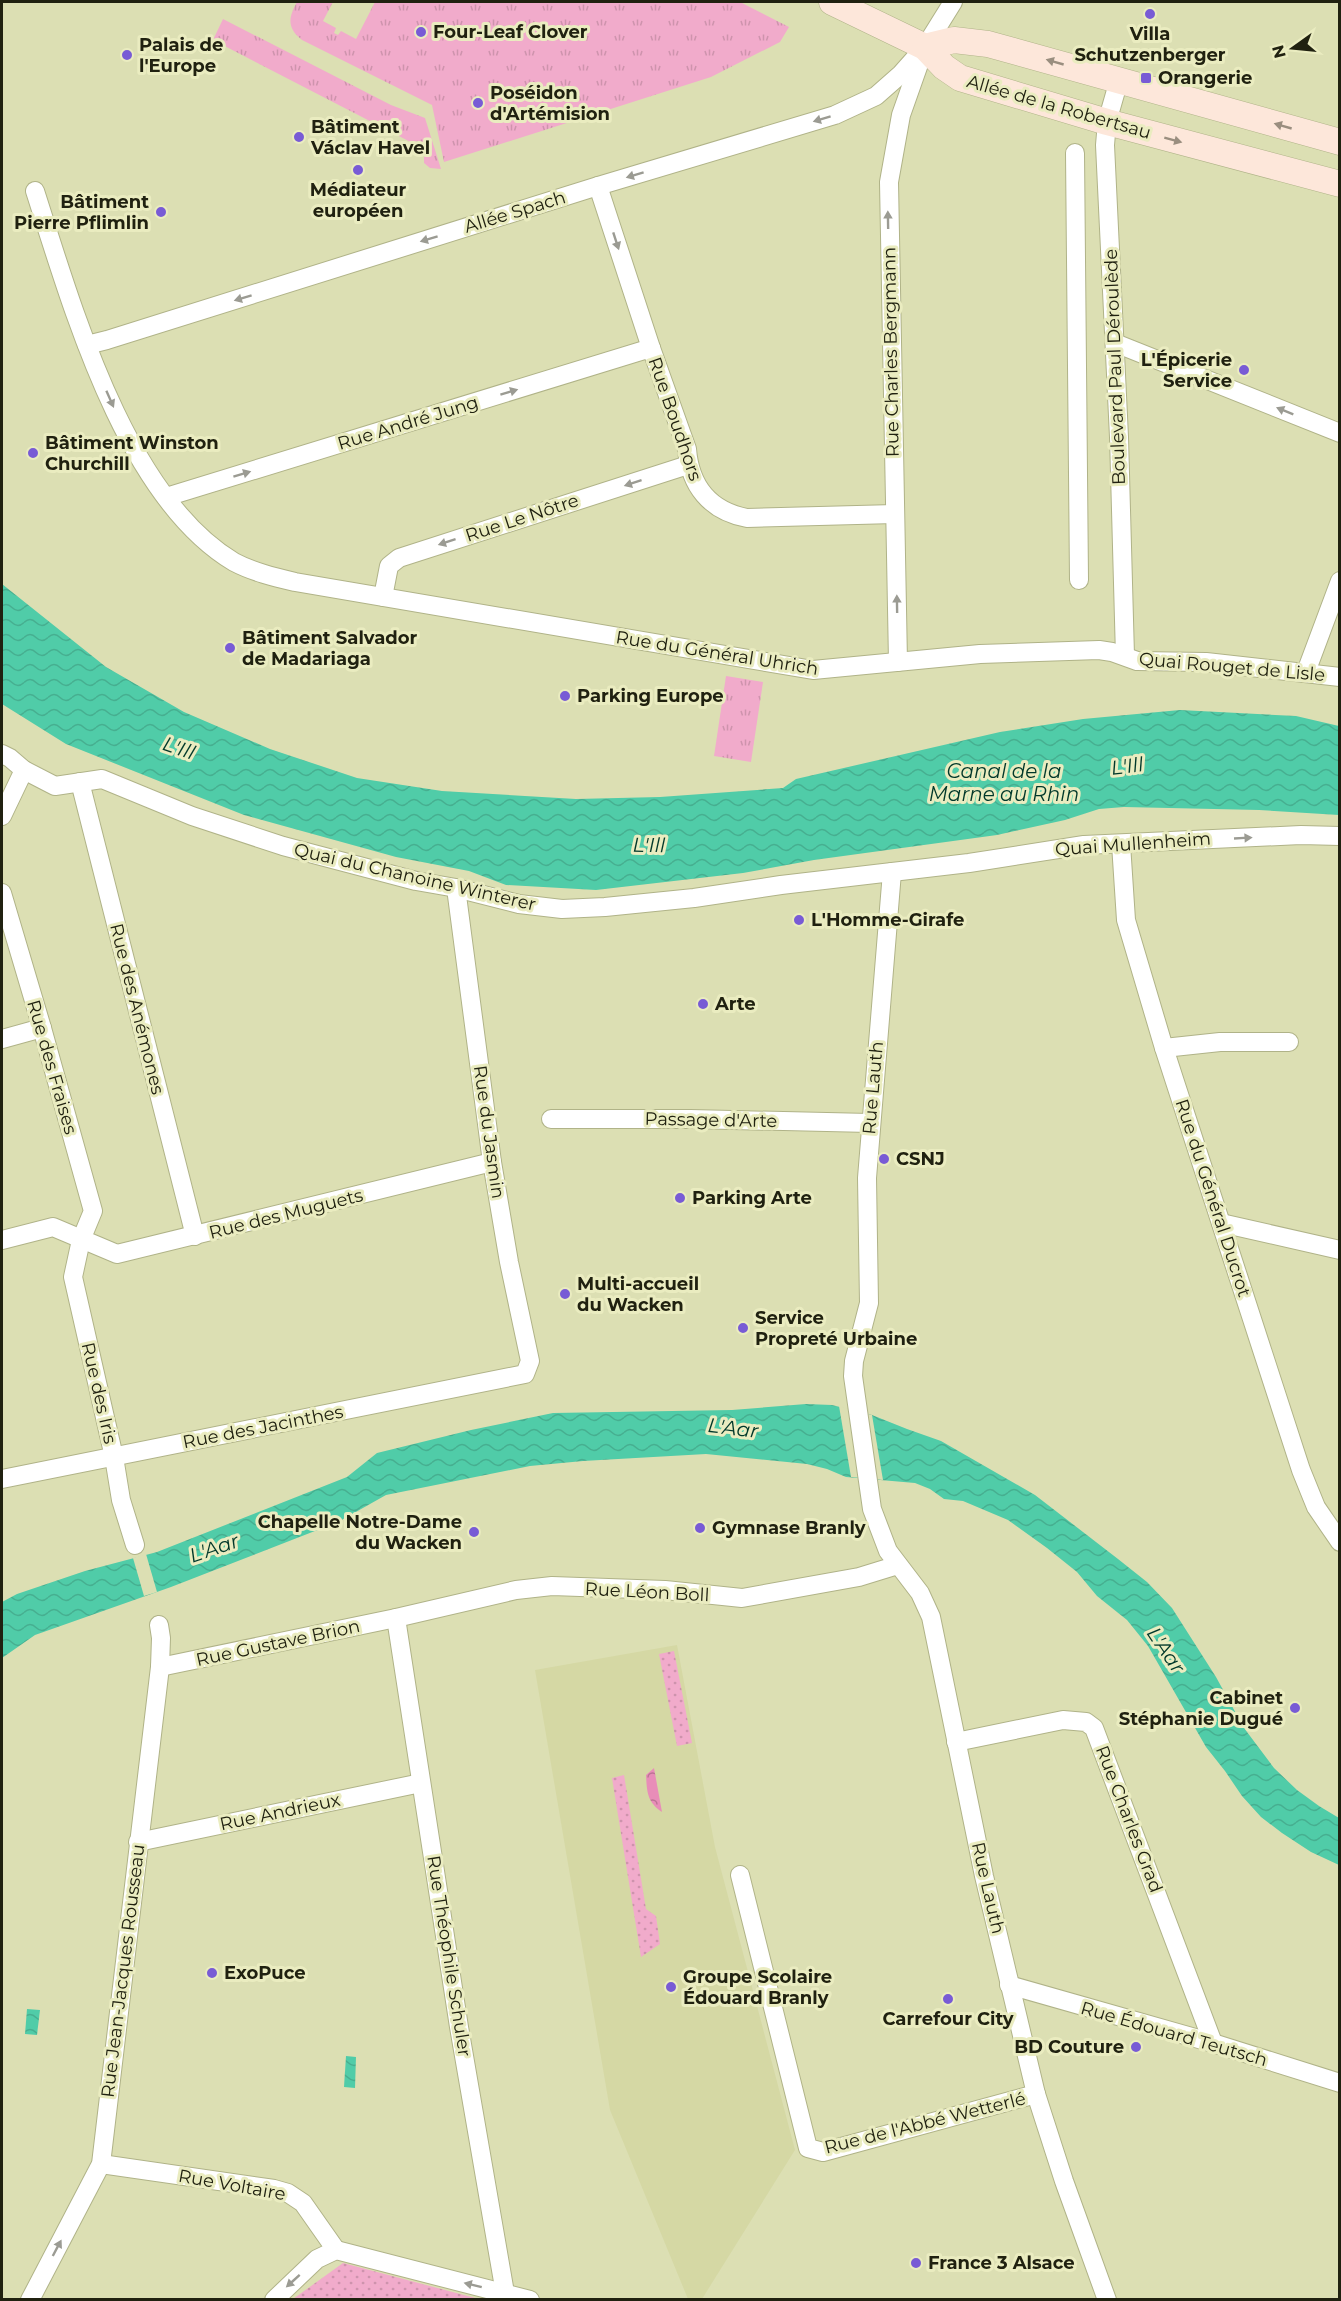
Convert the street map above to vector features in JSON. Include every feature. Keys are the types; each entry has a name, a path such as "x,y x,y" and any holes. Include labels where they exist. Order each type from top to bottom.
{"main road":[{"name":"Allée de la Robertsau","path":"832,2 865,10 925,48 960,78 1107,122 1340,184"},
{"path":"925,48 954,40 988,44 1340,142"}],"street":[{"path":"925,48 953,2"},
{"name":"Allée Spach","path":"87,345 598,186 835,116 876,96 925,48"},
{"name":"Rue Charles Bergmann","path":"898,662 889,182 901,116 925,48"},
{"name":"Boulevard Paul Déroulède","path":"1119,80 1107,122 1105,145 1115,343 1125,656"},
{"name":"Boulevard Paul Déroulède","path":"1075,153 1079,580"},
{"name":"Rue Boudhors","path":"598,186 687,449 688,465 695,484 703,496 723,511 733,516 747,518 895,514"},
{"name":"Rue du Général Uhrich","path":"35,191 87,345 126,432 146,469 180,514 209,542 246,568 295,582 799,669 834,669 980,654 1099,650 1125,656"},
{"path":"1115,343 1340,433"},
{"name":"Rue André Jung","path":"166,497 651,348"},
{"name":"Rue Le Nôtre","path":"383,597 389,566 399,558 688,465"},
{"path":"1306,672 1340,581"},
{"name":"Quai Rouget de Lisle","path":"1125,656 1137,661 1206,662 1340,677"},
{"name":"Quai du Chanoine Winterer","path":"2,754 24,770 55,786 102,779 192,816 284,846 405,878 519,904 562,909 583,908 694,898 892,872"},
{"path":"2,816 24,770"},
{"name":"Rue des Anémones","path":"80,782 195,1236"},
{"name":"Quai Mullenheim","path":"892,872 969,863 1061,847 1301,835 1340,836"},
{"name":"Rue du Général Ducrot","path":"1121,844 1126,920 1164,1048 1300,1470 1316,1507 1340,1542"},
{"name":"Rue Lauth","path":"892,872 867,1178 869,1303 854,1361 856,1410 877,1525 898,1565 920,1593 931,1617 1009,1985 1036,2094 1107,2300"},
{"name":"Rue du Jasmin","path":"456,888 492,1162 509,1262 530,1361 525,1374"},
{"name":"Rue des Fraises","path":"2,893 93,1211 81,1240"},
{"path":"2,1039 42,1028"},
{"path":"1164,1048 1220,1042 1289,1042"},
{"name":"Passage d'Arte","path":"551,1119 870,1123"},
{"name":"Rue des Muguets","path":"2,1240 53,1227 117,1254 492,1162"},
{"path":"1221,1223 1340,1251"},
{"name":"Rue des Iris","path":"81,1240 73,1277 114,1457 121,1500 135,1545"},
{"name":"Rue des Jacinthes","path":"2,1479 525,1374"},
{"name":"Rue Léon Boll","path":"396,1618 525,1589 552,1586 665,1590 742,1598 859,1577 898,1565"},
{"name":"Rue Gustave Brion","path":"160,1667 396,1618"},
{"name":"Rue Théophile Schuler","path":"396,1618 459,2027 505,2293"},
{"name":"Rue Jean-Jacques Rousseau","path":"30,2300 101,2164 160,1667 159,1625"},
{"name":"Rue Charles Grad","path":"956,1742 1063,1720 1086,1722 1094,1728 1213,2043"},
{"name":"Rue Andrieux","path":"138,1842 421,1783"},
{"name":"Rue de l'Abbé Wetterlé","path":"740,1875 808,2148 823,2152 1036,2094"},
{"name":"Rue Édouard Teutsch","path":"1009,1985 1213,2043 1340,2083"},
{"name":"Rue Voltaire","path":"101,2164 274,2189 288,2193 303,2203 336,2250"},
{"path":"274,2300 317,2259 336,2250 530,2300"}],"shaded area":[{"name":"Groupe Scolaire Édouard Branly","path":"677,1645 715,1847 795,2150 702,2299 688,2299 610,2110 535,1670"}],"green space":[{"path":"297,2 333,2 323,21 336,28 334,33 338,35 341,31 356,39 375,2 740,2 789,27 780,42 711,77 444,162 432,105 302,40 291,27 290,22"},
{"path":"223,19 391,105 425,118 441,169 430,168 424,163 424,149 213,40"},
{"path":"726,676 763,682 751,762 714,756"},
{"path":"674,1651 692,1743 677,1746 659,1654"},
{"path":"654,1768 662,1812 653,1804 648,1792 646,1775"},
{"path":"624,1775 646,1909 656,1916 660,1944 641,1957 612,1778"},
{"path":"343,2263 479,2299 293,2299"}],"water":[{"name":"Canal de la Marne au Rhin","path":"2,584 106,667 184,712 270,749 357,778 442,791 576,799 660,797 783,788 796,779 1000,732 1083,719 1180,710 1296,716 1339,726 1339,815 1259,810 1124,807 1099,809 1065,820 997,835 814,860 743,873 596,890 506,885 469,871 396,857 244,815 66,744 2,704"},
{"name":"L'Aar","path":"806,1404 832,1405 872,1415 941,1441 1035,1495 1147,1582 1172,1608 1216,1677 1244,1728 1274,1768 1297,1790 1339,1818 1339,1865 1311,1852 1261,1817 1242,1796 1206,1747 1148,1646 1127,1620 1097,1596 1077,1572 1047,1548 1008,1520 963,1501 944,1499 930,1489 915,1483 846,1477 807,1464 706,1454 583,1461 530,1466 386,1495 338,1522 171,1587 35,1635 2,1658 2,1602 17,1594 85,1571 157,1552 347,1477 377,1453 553,1413 732,1410"},
{"path":"27,2009 40,2010 37,2035 25,2034"},
{"path":"346,2056 356,2057 355,2088 344,2087"}],"pier":[{"path":"839,1406 872,1415 883,1480 851,1477"},
{"path":"146,1554 157,1592 144,1596 133,1558"}],"place":[{"name":"Villa Schutzenberger","path":"1150,14"},
{"name":"Four-Leaf Clover","path":"421,32"},
{"name":"Palais de l'Europe","path":"127,55"},
{"name":"Orangerie","path":"1146,78"},
{"name":"Poséidon d'Artémision","path":"478,103"},
{"name":"Bâtiment Václav Havel","path":"299,137"},
{"name":"Médiateur européen","path":"358,170"},
{"name":"Bâtiment Pierre Pflimlin","path":"161,212"},
{"name":"L'Épicerie Service","path":"1244,370"},
{"name":"Bâtiment Winston Churchill","path":"33,453"},
{"name":"Bâtiment Salvador de Madariaga","path":"230,648"},
{"name":"Parking Europe","path":"565,696"},
{"name":"L'Homme-Girafe","path":"799,920"},
{"name":"Arte","path":"703,1004"},
{"name":"CSNJ","path":"884,1159"},
{"name":"Parking Arte","path":"680,1198"},
{"name":"Multi-accueil du Wacken","path":"565,1294"},
{"name":"Service Propreté Urbaine","path":"743,1328"},
{"name":"Gymnase Branly","path":"700,1528"},
{"name":"Chapelle Notre-Dame du Wacken","path":"474,1532"},
{"name":"Cabinet Stéphanie Dugué","path":"1295,1708"},
{"name":"ExoPuce","path":"212,1973"},
{"name":"Groupe Scolaire Édouard Branly","path":"671,1987"},
{"name":"Carrefour City","path":"948,1999"},
{"name":"BD Couture","path":"1136,2047"},
{"name":"France 3 Alsace","path":"916,2263"}],"water label":[{"name":"L'Ill","path":"179,748"},
{"name":"L'Ill","path":"1127,766"},
{"name":"L'Ill","path":"649,845"}]}
